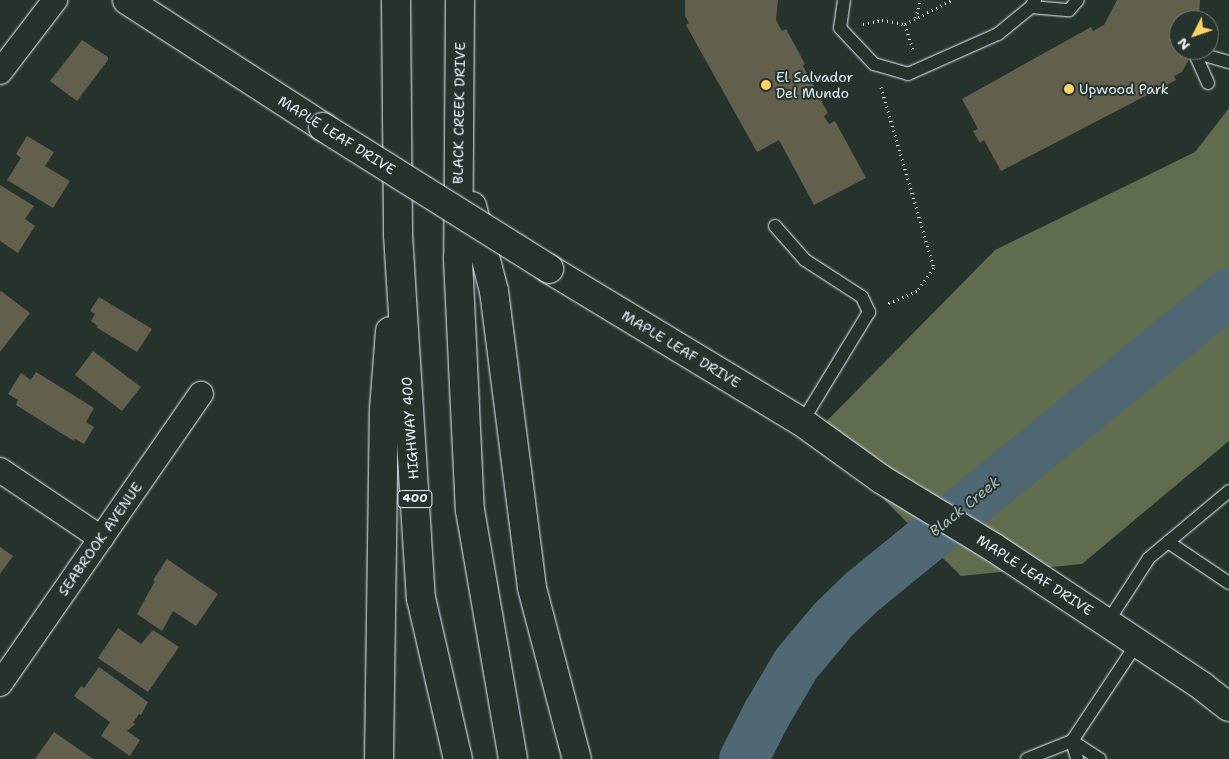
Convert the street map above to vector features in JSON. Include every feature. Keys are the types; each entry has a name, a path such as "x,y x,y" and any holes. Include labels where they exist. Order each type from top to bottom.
{"main road":[{"name":"MAPLE LEAF DRIVE","path":"127,0 323,127 549,269 802,422 881,479 993,548 1137,642 1202,686 1229,707"},
{"name":"HIGHWAY 400","path":"396,0 398,235 421,598 458,759"},
{"name":"BLACK CREEK DRIVE","path":"460,0 458,226 470,510 513,759"},
{"path":"458,151 494,290 532,588 577,759"},
{"path":"379,759 384,409 398,235"}],"street":[{"path":"0,72 55,0"},
{"name":"SEABROOK AVENUE","path":"0,684 202,394"},
{"path":"0,470 101,538"}],"lane":[{"path":"844,0 840,28 874,64 908,74 998,34 1033,4 1070,10 1078,0"},
{"path":"1208,82 1194,52 1229,62"},
{"path":"775,226 805,260 862,297 869,312 802,422"},
{"path":"1107,623 1149,558 1229,491"},
{"path":"1168,542 1229,582"},
{"path":"1027,759 1072,741 1137,642"},
{"path":"1072,741 1077,759"},
{"path":"1072,741 1100,759"}],"path":[{"path":"916,18 920,0"},
{"path":"840,28 882,20 905,24 952,0"},
{"path":"905,24 918,70"},
{"path":"869,312 917,291 934,268 874,64"}],"green space":[{"path":"1229,108 1229,441 1082,564 961,576 816,432 995,250 1195,152"}],"building":[{"name":"El Salvador Del Mundo","path":"685,0 778,0 776,20 782,31 786,29 805,64 803,66 828,113 824,116 829,124 835,121 866,178 814,205 779,140 757,152 686,25 689,23 685,16"},
{"name":"Upwood Park","path":"1117,0 1200,0 1200,10 1169,10 1169,60 1189,60 1182,72 1174,76 1176,80 1001,171 984,140 980,143 973,131 978,129 962,99 1091,27 1093,31 1104,25"},
{"path":"82,40 108,57 108,60 77,101 50,81"},
{"path":"27,136 54,152 45,166 70,181 53,208 7,180 21,158 16,154"},
{"path":"0,185 34,206 25,219 35,226 18,253 0,241"},
{"path":"0,292 30,313 0,352"},
{"path":"99,297 152,329 137,352 96,327 98,326 91,321 95,314 90,311"},
{"path":"93,351 141,387 122,411 75,375"},
{"path":"36,372 94,408 86,422 94,427 84,444 75,439 74,441 16,405 18,400 8,394 21,373 31,380"},
{"path":"0,547 13,556 0,574"},
{"path":"167,559 218,594 196,626 173,611 162,631 137,614 155,581 153,580"},
{"path":"118,628 141,644 153,630 179,647 148,692 98,658"},
{"path":"99,667 148,702 141,715 139,714 133,723 135,724 127,731 140,740 130,756 101,736 110,722 74,696 81,686 84,688"},
{"path":"54,732 93,759 35,759"}],"waterway":[{"name":"Black Creek","path":"743,759 766,714 796,663 833,619 861,592 1229,292"}],"place":[{"name":"El Salvador Del Mundo","path":"766,85"},
{"name":"Upwood Park","path":"1069,89"}]}
